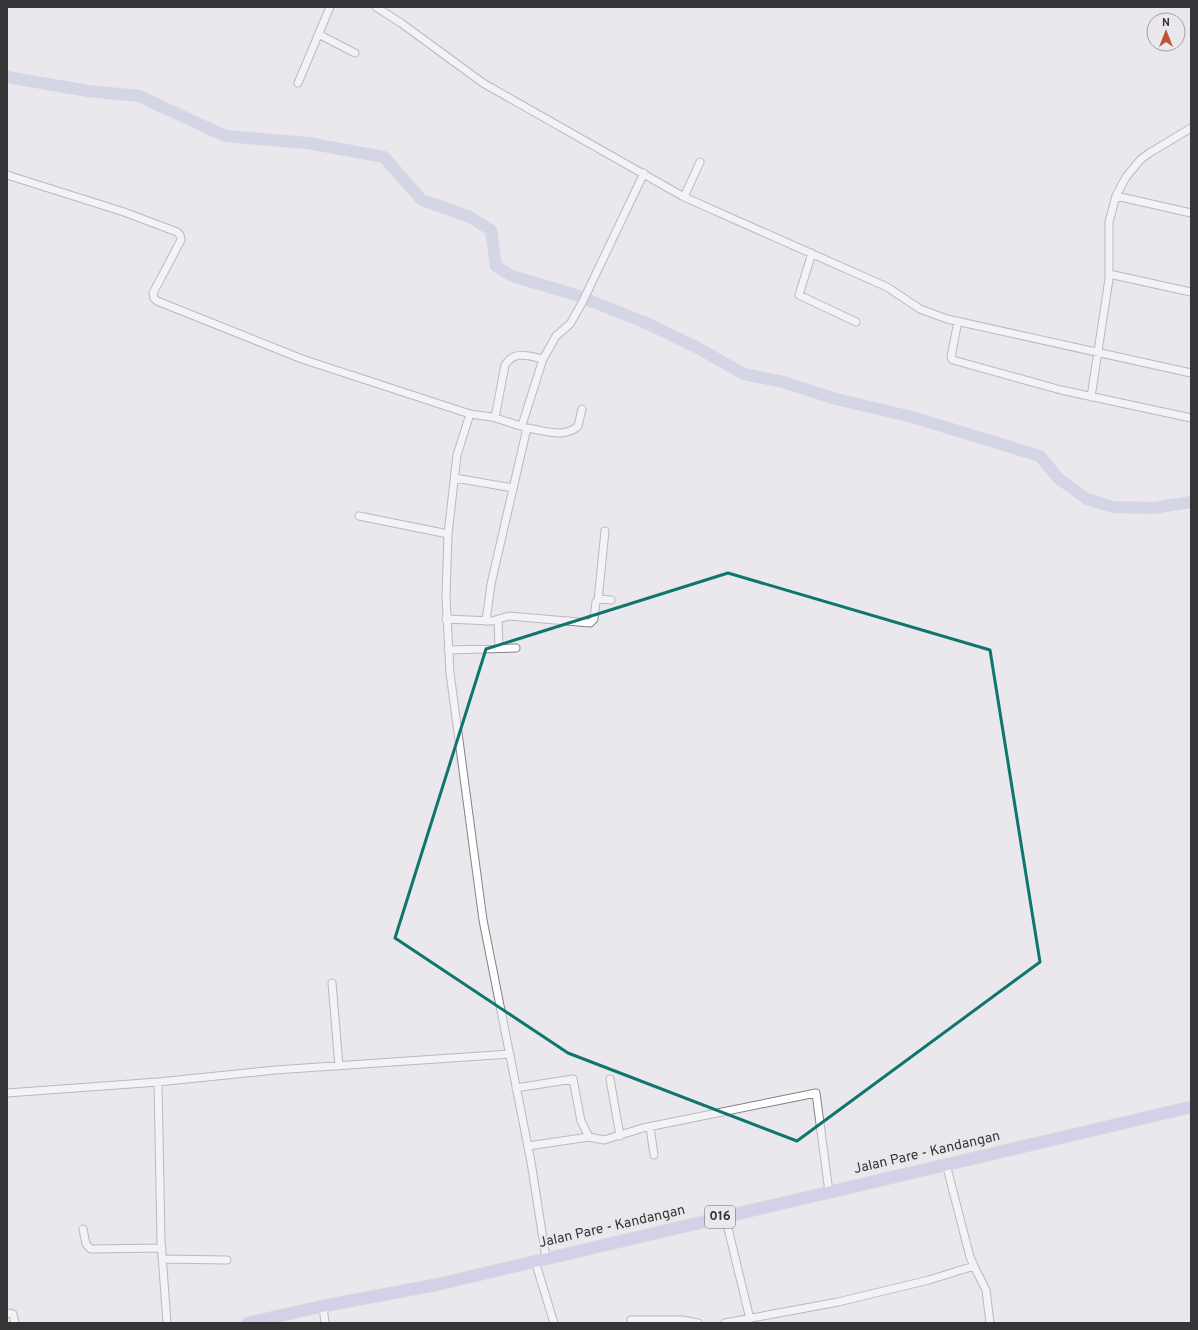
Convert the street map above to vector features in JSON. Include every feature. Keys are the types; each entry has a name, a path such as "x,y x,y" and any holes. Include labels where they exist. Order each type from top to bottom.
{"main road":[{"name":"Jalan Pare - Kandangan","path":"248,1323 323,1306 435,1285 540,1259 1191,1107"}],"street":[{"path":"298,83 320,35 330,7"},
{"path":"376,7 401,23 482,83 644,173 684,197 892,289 926,312 958,321 1096,353 1191,373"},
{"path":"320,35 355,53"},
{"path":"1091,397 1096,353 1105,311 1109,274 1109,222 1116,196 1126,177 1142,160 1151,152 1191,128"},
{"path":"1183,134 1191,135"},
{"path":"684,197 700,162"},
{"path":"486,621 490,584 513,488 524,426 543,359 556,336 570,324 582,303 644,173"},
{"path":"7,175 124,212 178,232 181,238 153,293 155,300 302,359 470,414 495,418 557,433 568,432 578,426 582,409"},
{"path":"1116,196 1191,213"},
{"path":"812,253 799,295 856,322"},
{"path":"1109,274 1191,292"},
{"path":"958,321 951,357 952,359 1018,379 1091,397 1191,418"},
{"path":"495,418 505,365 508,360 519,355 543,359"},
{"path":"470,414 457,455 448,534 446,618 450,673 466,805 483,920 528,1146 540,1259 554,1323"},
{"path":"455,478 513,488"},
{"path":"359,516 448,534"},
{"path":"446,618 486,621 498,620 509,616 590,623 593,621 595,603 598,600 598,584 603,560 605,530"},
{"path":"598,600 611,600"},
{"path":"498,620 500,648"},
{"path":"448,650 516,648"},
{"path":"332,983 339,1066"},
{"path":"7,1093 158,1082 339,1066 510,1054"},
{"path":"516,1088 573,1079 581,1121 589,1137"},
{"path":"610,1079 620,1136"},
{"path":"158,1082 162,1259 167,1323"},
{"path":"528,1146 589,1137 604,1140 650,1127 816,1093 829,1192"},
{"path":"650,1127 654,1155"},
{"path":"946,1164 970,1257 986,1290 990,1323"},
{"path":"725,1216 750,1319"},
{"path":"83,1229 86,1244 91,1249 162,1248"},
{"path":"162,1259 227,1260"},
{"path":"725,1323 838,1302 928,1280 974,1266"},
{"path":"323,1306 325,1323"},
{"path":"7,1313 13,1314 15,1323"},
{"path":"631,1320 682,1320 698,1323"}],"highlighted area":[{"path":"728,573 990,650 1040,962 797,1141 568,1053 395,938 486,649"}],"waterway":[{"path":"7,77 88,91 139,96 225,136 308,143 384,157 422,200 470,217 491,230 496,266 512,276 573,294 644,322 696,347 744,374 783,382 836,399 912,417 1040,456 1058,478 1087,499 1113,507 1154,508 1191,502"}]}
